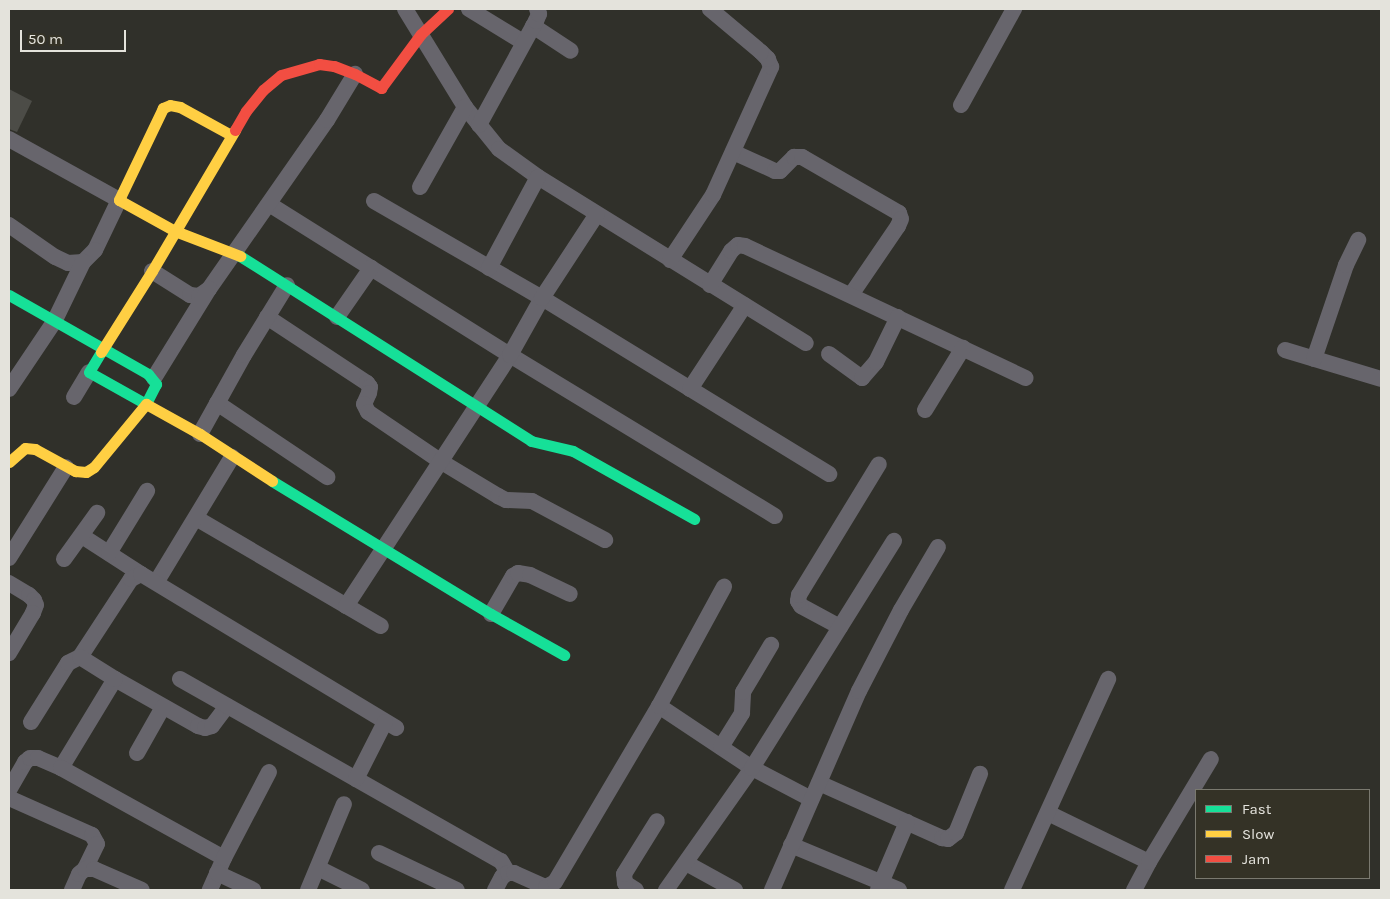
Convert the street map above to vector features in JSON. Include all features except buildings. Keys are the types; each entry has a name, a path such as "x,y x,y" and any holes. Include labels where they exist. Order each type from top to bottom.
{"street":[{"path":"405,9 465,107 499,149 538,177 806,343"},
{"path":"74,398 152,271 231,135 263,90 281,75 319,64 334,66 355,74 381,88 421,34 448,9"},
{"path":"469,9 523,42"},
{"path":"479,125 533,26 539,14 538,9"},
{"path":"670,260 713,195 771,67 768,59 761,52 710,9"},
{"path":"961,105 1014,9"},
{"path":"533,26 571,51"},
{"path":"9,462 25,448 35,449 75,471 86,472 94,467 146,404 154,389 154,378 209,289 327,120 355,74"},
{"path":"9,389 54,322 82,262 95,250 163,108 170,105 180,107 231,135"},
{"path":"420,187 465,107"},
{"path":"9,139 175,231 235,253 338,317 474,407 531,441 573,451 694,519"},
{"path":"733,152 775,171 780,171 794,157 802,157 899,213 901,218 898,226 851,294"},
{"path":"490,268 538,177"},
{"path":"374,201 542,298 828,474"},
{"path":"269,204 510,355 775,516"},
{"path":"346,606 474,407 510,355 542,298 597,214"},
{"path":"9,225 54,257 68,263 82,262"},
{"path":"1314,359 1346,266 1358,240"},
{"path":"710,285 731,251 738,245 745,246 851,294 1026,378"},
{"path":"338,317 371,268"},
{"path":"152,271 190,295 199,296 209,289"},
{"path":"200,434 287,285"},
{"path":"10,299 103,348 154,378"},
{"path":"690,389 745,305"},
{"path":"267,317 367,383 370,387 364,404 368,412 440,461 506,500 532,501 605,540"},
{"path":"829,354 862,378 876,362 898,317"},
{"path":"925,410 963,348"},
{"path":"1285,350 1381,379"},
{"path":"89,372 200,434 232,457 491,614 564,655"},
{"path":"217,403 327,477"},
{"path":"157,581 232,457"},
{"path":"840,627 801,606 798,601 799,595 879,464"},
{"path":"9,558 66,467"},
{"path":"109,554 147,491"},
{"path":"64,559 97,513"},
{"path":"196,518 381,626"},
{"path":"82,536 141,574 157,581 390,725 356,779"},
{"path":"666,890 752,768 894,540"},
{"path":"772,890 859,690 880,648 938,547"},
{"path":"491,614 513,576 518,573 530,574 570,594"},
{"path":"31,722 68,663 80,657 131,580 141,574"},
{"path":"9,583 29,595 34,600 36,606 9,653"},
{"path":"495,890 502,877 508,873 514,873 546,887 554,882 659,706 724,587"},
{"path":"721,747 742,713 743,692 771,645"},
{"path":"80,657 115,679 205,728 212,726 227,706"},
{"path":"61,768 115,679"},
{"path":"180,679 501,861 508,873"},
{"path":"1012,890 1108,679"},
{"path":"137,753 163,706"},
{"path":"659,706 752,768 811,799"},
{"path":"9,790 24,762 30,758 38,758 61,768 224,858"},
{"path":"1134,890 1211,759"},
{"path":"210,890 224,858 269,772"},
{"path":"819,783 942,838 953,837 980,774"},
{"path":"9,798 92,835 97,844 72,890"},
{"path":"308,890 344,804"},
{"path":"1048,813 1149,862"},
{"path":"636,890 625,883 624,874 657,821"},
{"path":"879,886 907,822"},
{"path":"791,845 879,886 899,890"},
{"path":"379,853 457,890"},
{"path":"686,863 735,890"},
{"path":"85,868 142,890"},
{"path":"318,868 362,890"},
{"path":"217,873 253,890"}],"traffic: fast":[{"path":"240,256 531,441 573,451 694,519"},
{"path":"9,295 148,374 156,384 146,404 89,372 101,352"},
{"path":"272,481 491,614 564,655"}],"traffic: slow":[{"path":"231,135 180,107 170,105 163,108 119,200 175,231 240,256"},
{"path":"101,352 152,271 235,130"},
{"path":"9,462 25,448 35,449 75,471 86,472 94,467 146,404 200,434 272,481"}],"traffic: jam":[{"path":"235,130 246,111 263,90 281,75 319,64 334,66 355,74 381,88 421,34 448,9"}]}
